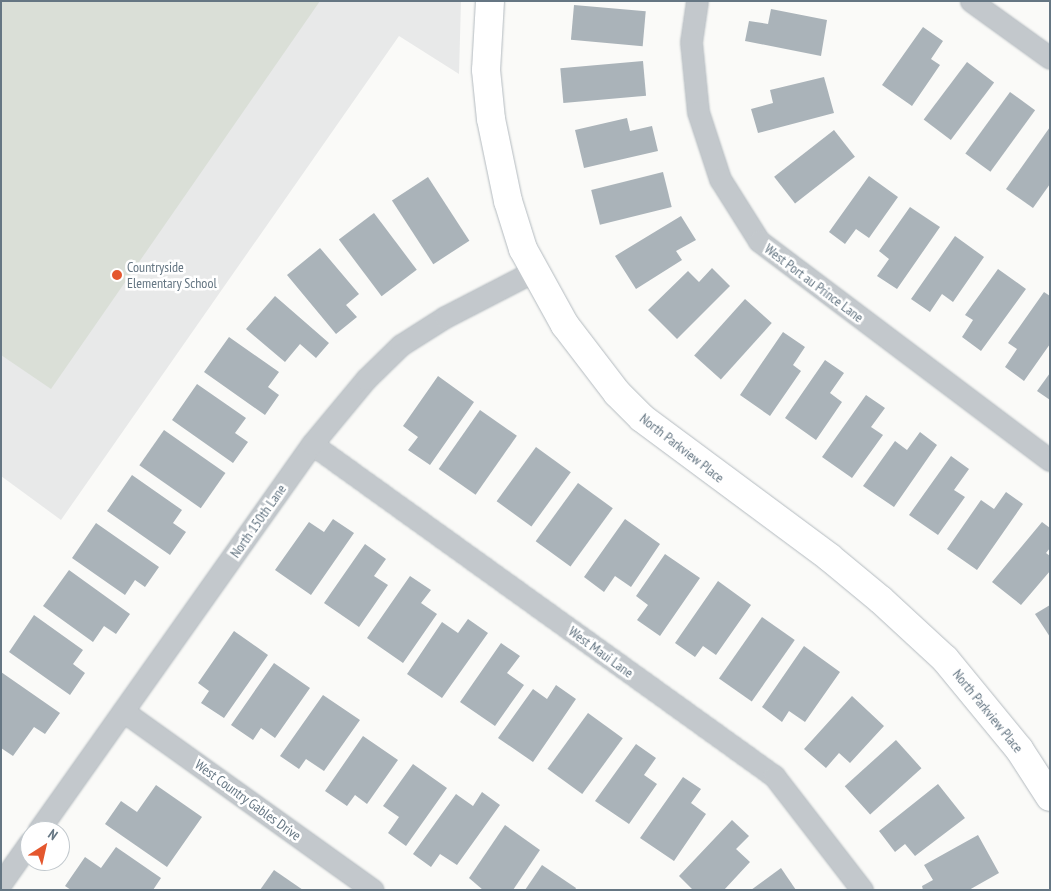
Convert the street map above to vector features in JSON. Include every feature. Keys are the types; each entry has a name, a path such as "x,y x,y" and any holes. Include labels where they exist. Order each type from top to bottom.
{"street":[{"name":"North Parkview Place","path":"490,1 486,70 491,119 508,201 523,249 565,325 605,378 642,418 829,558 912,627 978,696 1050,796"},
{"name":"West Port au Prince Lane","path":"697,1 691,42 698,112 720,179 759,241 1050,460"},
{"path":"971,1 1050,58"},
{"name":"North 150th Lane","path":"45,821 312,444 366,379 401,345 453,313 534,271"},
{"name":"West Maui Lane","path":"312,444 774,776 862,890"},
{"name":"West Country Gables Drive","path":"123,711 373,890"},
{"path":"1,883 20,856"}],"shaded area":[{"name":"Countryside Elementary School","path":"1,1 461,1 459,74 399,36 61,520 1,476"},
{"path":"1,1 320,1 51,389 1,355"}],"building":[{"path":"574,5 646,11 643,46 571,40"},
{"path":"771,9 827,20 821,56 745,41 749,21 768,24"},
{"path":"923,27 943,41 931,59 940,65 912,106 882,85"},
{"path":"643,61 646,96 563,103 560,68"},
{"path":"967,62 994,82 951,140 924,120"},
{"path":"824,77 834,113 758,133 751,109 773,103 770,90"},
{"path":"1010,92 1035,110 990,172 965,153"},
{"path":"627,118 630,131 652,126 658,151 584,168 575,130"},
{"path":"1050,127 1050,184 1033,208 1006,189"},
{"path":"834,130 855,157 795,204 774,177"},
{"path":"663,172 672,207 600,225 591,190"},
{"path":"869,176 898,197 869,238 856,229 845,244 829,232"},
{"path":"428,177 469,241 433,264 392,200"},
{"path":"910,207 940,227 897,289 877,276 889,259 879,251"},
{"path":"374,213 417,270 382,296 339,239"},
{"path":"681,216 696,240 676,251 682,260 636,289 615,256"},
{"path":"955,236 984,257 953,302 942,294 930,312 911,299"},
{"path":"320,248 359,294 346,305 357,317 336,334 287,275"},
{"path":"712,268 730,286 677,339 648,310 688,271 699,282"},
{"path":"998,269 1026,289 981,351 962,337 973,320 965,315"},
{"path":"1044,292 1050,296 1050,344 1024,381 1005,367 1017,349 1008,343"},
{"path":"275,296 329,343 316,358 300,344 285,362 246,329"},
{"path":"745,299 772,323 721,380 694,355"},
{"path":"783,332 805,347 793,365 801,371 770,416 740,395"},
{"path":"229,337 279,372 268,387 279,395 265,415 204,372"},
{"path":"825,360 844,373 830,393 842,402 816,440 785,418"},
{"path":"1050,373 1050,400 1037,391"},
{"path":"438,376 474,402 430,465 408,450 418,437 403,426"},
{"path":"197,384 246,418 235,433 248,442 233,463 172,420"},
{"path":"866,395 885,408 871,427 883,435 852,478 822,457"},
{"path":"480,410 517,436 476,495 439,469"},
{"path":"164,430 225,473 201,508 139,465"},
{"path":"920,432 937,445 894,507 863,486 895,441 907,450"},
{"path":"536,447 571,472 531,526 497,501"},
{"path":"951,456 969,469 954,490 965,497 938,535 909,515"},
{"path":"132,475 182,510 173,523 186,532 170,555 107,511"},
{"path":"578,483 613,508 570,567 536,541"},
{"path":"1006,492 1023,504 977,570 947,549 981,500 994,509"},
{"path":"333,519 354,533 311,595 275,570 309,522 324,532"},
{"path":"625,519 660,544 631,587 615,576 604,592 584,577"},
{"path":"1042,522 1050,528 1050,548 1046,553 1050,556 1050,571 1021,605 992,582"},
{"path":"96,523 159,567 145,587 135,580 125,595 72,558"},
{"path":"365,544 386,559 374,576 388,585 359,627 324,603"},
{"path":"665,554 700,578 660,636 637,620 648,605 636,596"},
{"path":"69,570 130,614 116,634 104,626 93,642 43,606"},
{"path":"410,576 431,590 421,603 437,614 403,663 367,638"},
{"path":"718,581 751,605 716,655 703,646 695,657 675,643"},
{"path":"1050,605 1050,637 1035,614"},
{"path":"34,615 83,650 73,664 85,673 70,695 9,652"},
{"path":"762,617 795,640 752,701 719,678"},
{"path":"468,619 488,633 442,698 407,674 442,622 458,633"},
{"path":"234,631 268,655 224,718 201,703 209,691 198,683"},
{"path":"501,643 520,656 507,673 524,685 495,726 460,702"},
{"path":"804,646 840,672 805,722 789,711 782,722 762,707"},
{"path":"274,663 310,688 275,738 261,728 253,740 231,725"},
{"path":"1,672 60,713 45,734 34,727 13,756 1,748"},
{"path":"556,685 576,699 533,762 498,738 533,689 547,699"},
{"path":"323,695 360,720 324,771 306,759 299,769 280,756"},
{"path":"852,696 884,726 850,763 839,753 826,768 804,749"},
{"path":"588,713 623,738 582,794 547,769"},
{"path":"363,736 398,760 367,804 355,795 347,806 325,791"},
{"path":"896,740 921,768 870,814 845,786"},
{"path":"636,744 656,758 644,775 657,784 629,824 595,801"},
{"path":"413,764 447,788 406,846 388,833 399,817 383,806"},
{"path":"683,777 701,789 691,803 706,814 674,861 640,838"},
{"path":"938,784 965,818 915,856 905,844 895,852 879,831"},
{"path":"156,785 202,817 167,867 105,824 121,801 137,812"},
{"path":"482,792 500,805 457,865 440,854 431,867 413,854 456,794 473,806"},
{"path":"732,820 749,836 736,849 750,862 724,890 693,890 679,876"},
{"path":"505,825 540,850 513,890 483,890 469,878"},
{"path":"978,835 999,873 969,890 923,890 922,886 933,880 924,865"},
{"path":"116,847 161,878 153,890 71,890 65,886 85,857 101,868"},
{"path":"542,865 576,888 575,890 525,890"},
{"path":"781,868 796,890 751,890"},
{"path":"274,870 303,890 260,890"}],"place":[{"name":"Countryside Elementary School","path":"117,275"}]}
